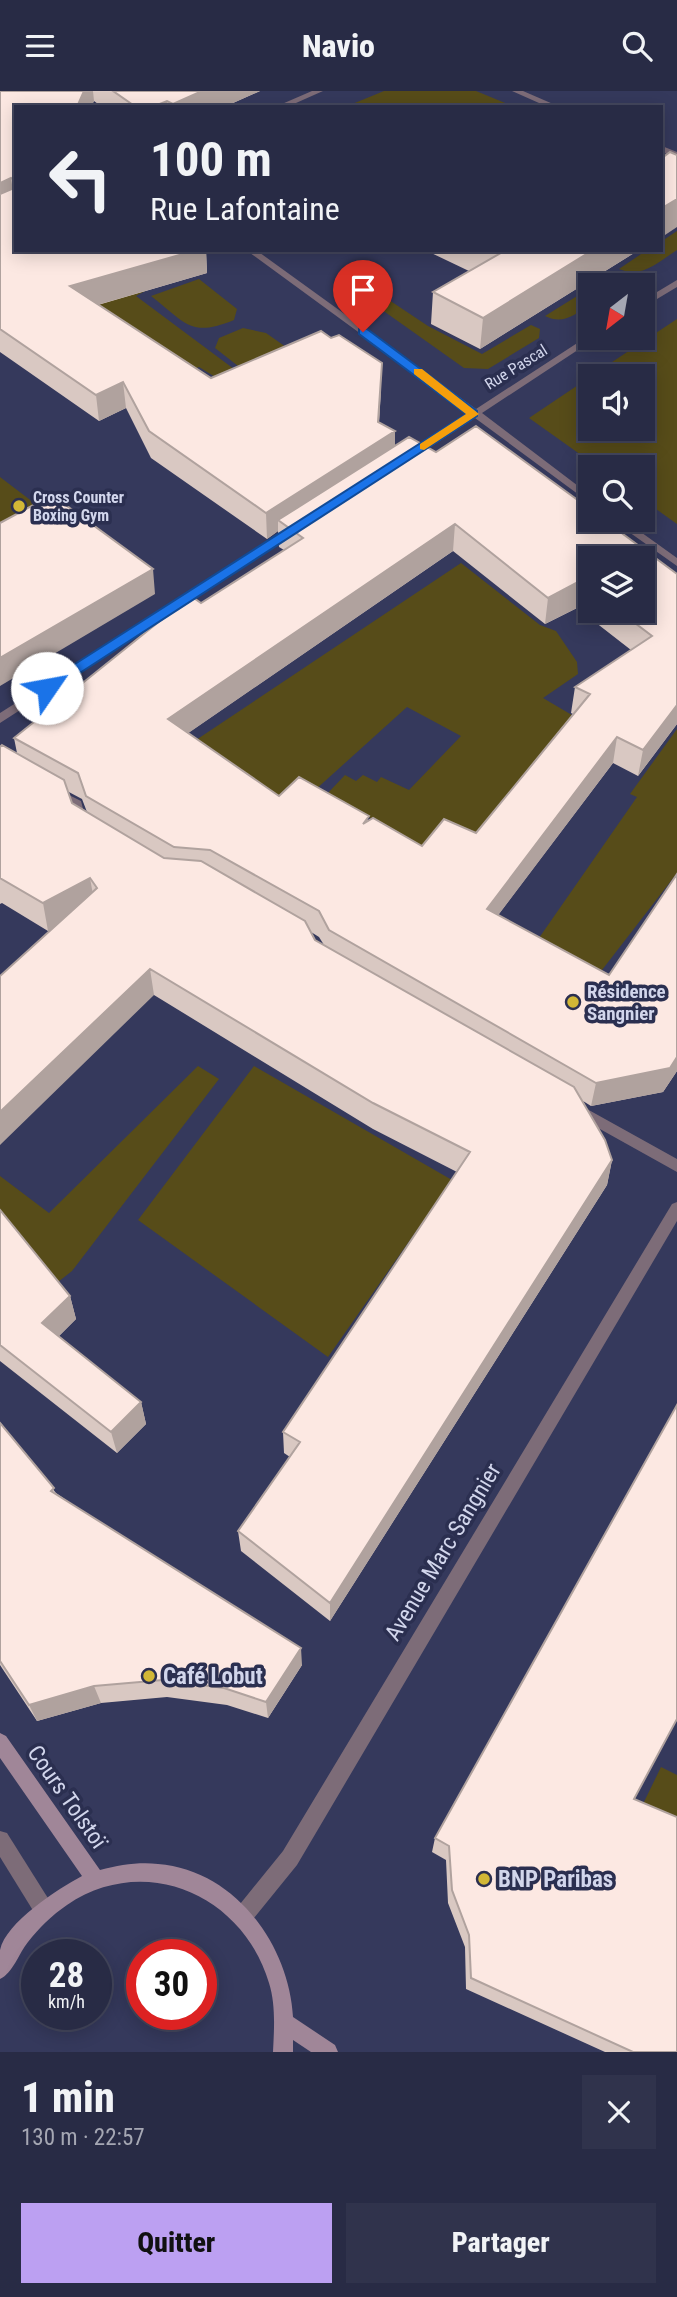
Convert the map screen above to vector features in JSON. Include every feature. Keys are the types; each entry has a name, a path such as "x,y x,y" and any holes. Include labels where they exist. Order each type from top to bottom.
{"main road":[{"name":"Cours Tolstoï","path":"0,1742 95,1879"},
{"path":"0,1969 20,1936 44,1910 95,1879 135,1870 175,1874 211,1889 243,1916 264,1947 279,1983 285,2023 283,2052"},
{"path":"285,2023 328,2052"}],"street":[{"path":"284,105 319,91"},
{"path":"516,91 551,105"},
{"path":"253,252 578,491"},
{"path":"655,297 677,283"},
{"name":"Rue Pascal","path":"400,462 578,346"},
{"path":"0,719 306,522"},
{"path":"634,532 677,563"},
{"path":"46,786 77,804 82,827 93,833"},
{"path":"562,1101 677,1165"},
{"name":"Avenue Marc Sangnier","path":"243,1916 290,1858 677,1208"},
{"path":"0,1840 44,1910"}],"shaded area":[{"path":"384,91 476,91 510,105 350,105"},
{"path":"677,231 677,250 642,271 627,272 619,269 644,252 663,252 663,240"},
{"path":"30,279 156,285 136,296 238,372 220,380 199,367 177,376"},
{"path":"199,279 237,309 234,320 207,328 189,325 151,296"},
{"path":"374,290 428,326 482,354 531,325 540,329 539,338 488,369 464,368 361,295"},
{"path":"578,295 578,313 563,319 545,316"},
{"path":"677,319 677,524 655,508 655,455 581,455 529,418 578,385 578,441 655,441 655,364 609,364 630,350 655,350 655,334"},
{"path":"243,328 266,333 303,359 256,380 215,348 219,338"},
{"name":"Cross Counter Boxing Gym","path":"0,477 75,534 0,571"},
{"path":"461,563 540,625 556,631 577,662 578,674 543,698 577,718 472,850 416,861 380,823 326,795 345,775 356,781 363,775 377,782 381,777 409,790 461,736 407,707 283,819 184,748"},
{"path":"677,729 677,873 602,970 594,973 532,948 637,797 630,794"},
{"path":"198,1066 219,1079 72,1271 58,1282 0,1212 0,1176 49,1213"},
{"path":"254,1066 452,1180 328,1357 138,1220"},
{"path":"661,1767 677,1775 677,1821 642,1806"}],"building":[{"path":"0,91 84,91 78,105 14,105 14,180 11,178 0,183"},
{"path":"113,91 202,91 173,104 167,101 157,105 133,105"},
{"path":"670,152 677,155 677,199 663,207 663,157"},
{"path":"14,188 14,252 190,252 70,286 211,378 321,331 331,338 339,335 382,363 378,422 395,431 266,513 149,431 123,382 96,395 0,329 0,194"},
{"path":"496,252 590,252 483,318 433,292 499,254"},
{"path":"476,426 578,500 578,532 620,532 639,546 578,546 578,582 548,598 455,524 168,719 279,796 299,777 369,816 363,824 373,818 422,846 444,819 476,833 590,694 575,687 652,636 635,623 655,623 655,558 677,574 677,705 643,750 617,737 487,909 609,975 677,874 677,1057 670,1068 596,1083 329,930 319,911 210,850 174,847 86,796 78,773 14,738 191,596 201,603 303,538 278,520 409,437 436,452"},
{"path":"52,495 153,569 0,658 0,523"},
{"path":"2,745 64,780 72,803 164,858 201,861 305,921 315,940 574,1087 605,1140 612,1160 330,1603 238,1531 300,1442 283,1432 470,1152 373,1103 150,969 0,1112 0,976 97,888 90,878 43,903 0,878"},
{"path":"0,1210 70,1296 42,1323 141,1402 111,1432 0,1345"},
{"path":"677,1405 677,1719 634,1799 677,1817 677,2052 633,2052 471,1978 469,1935 452,1890 449,1846 435,1838"},
{"path":"0,1423 54,1488 51,1491 301,1648 266,1702 224,1688 163,1680 94,1686 29,1705 0,1661"}],"slow traffic":[{"path":"418,371 473,414 424,446"}],"place":[{"name":"Cross Counter Boxing Gym","path":"19,506"},
{"name":"Résidence Sangnier","path":"573,1002"},
{"name":"Café Lobut","path":"149,1676"},
{"name":"BNP Paribas","path":"484,1879"}],"route":[{"path":"47,688 473,414 454,397 363,332"}]}
